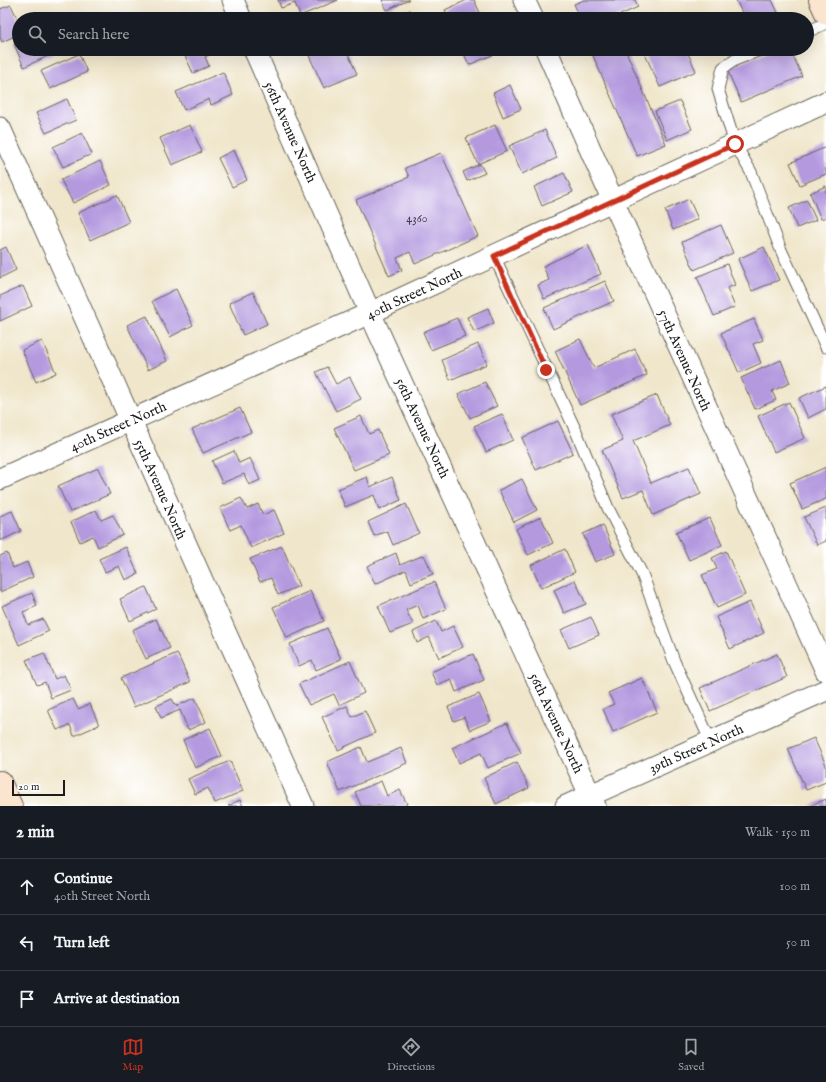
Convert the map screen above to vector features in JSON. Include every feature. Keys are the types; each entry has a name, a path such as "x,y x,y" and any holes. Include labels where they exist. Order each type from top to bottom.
{"main road":[{"path":"820,0 826,13"},
{"path":"0,782 11,806"}],"street":[{"path":"232,0 238,12"},
{"path":"524,0 530,12"},
{"name":"56th Avenue North","path":"257,56 370,313 592,801"},
{"name":"57th Avenue North","path":"549,56 613,201 826,671"},
{"name":"40th Street North","path":"0,479 370,313 826,102"},
{"name":"55th Avenue North","path":"0,128 303,806"},
{"name":"39th Street North","path":"566,806 592,801 711,742 826,690"}],"lane":[{"path":"814,29 826,23"},
{"path":"745,56 735,60 723,68 718,89 735,144 751,172 781,250 826,347"},
{"path":"494,256 576,431 608,508 642,574 674,661 711,742"}],"building":[{"path":"278,0 338,0 310,12 298,12 295,3 281,8"},
{"path":"382,0 409,0 387,10"},
{"path":"467,0 474,0 480,12 446,12 445,10"},
{"path":"584,0 635,0 638,7 627,12 578,12 574,4"},
{"path":"736,0 772,0 778,12 742,12"},
{"path":"11,5 14,12 12,12 12,37 2,42 0,37 0,9"},
{"path":"19,56 48,56 24,67"},
{"path":"75,56 80,56 87,72 50,89 41,71"},
{"path":"185,56 207,56 205,57 209,66 193,73"},
{"path":"309,56 349,56 357,74 324,88"},
{"path":"465,56 490,56 469,65"},
{"path":"593,56 628,56 666,144 637,156"},
{"path":"646,56 689,56 696,71 660,87"},
{"path":"757,56 793,56 802,76 741,102 727,69"},
{"path":"223,72 233,95 211,105 209,99 184,110 176,92"},
{"path":"510,85 521,109 503,117 493,93"},
{"path":"67,99 76,120 46,133 36,113"},
{"path":"680,101 692,129 667,140 655,111"},
{"path":"190,125 202,152 172,165 160,138"},
{"path":"495,125 507,151 478,164 466,138"},
{"path":"545,130 557,158 522,174 509,146"},
{"path":"82,133 92,154 63,167 53,147"},
{"path":"826,147 826,174 800,185 790,163"},
{"path":"234,150 247,180 232,187 218,158"},
{"path":"441,153 478,236 415,264 410,252 397,258 402,270 389,276 356,200 409,177 405,168"},
{"path":"100,161 111,185 73,203 61,180"},
{"path":"480,164 485,173 467,181 463,172"},
{"path":"564,173 573,192 542,206 534,187"},
{"path":"826,186 826,217 821,219 810,193"},
{"path":"117,195 129,222 90,240 78,213"},
{"path":"689,199 698,219 673,230 665,210"},
{"path":"807,200 816,220 797,228 789,208"},
{"path":"721,225 733,253 694,270 682,242"},
{"path":"588,245 601,274 544,299 538,285 549,280 543,266"},
{"path":"6,247 16,270 0,278 0,250"},
{"path":"764,247 779,280 752,291 738,259"},
{"path":"727,264 735,285 727,288 735,307 714,316 697,277"},
{"path":"605,281 614,301 553,329 544,308"},
{"path":"23,286 32,306 0,321 0,296"},
{"path":"176,289 193,325 170,337 152,301"},
{"path":"253,292 267,324 243,335 229,303"},
{"path":"488,308 494,323 474,332 467,317"},
{"path":"147,316 167,361 148,370 127,325"},
{"path":"457,318 465,336 431,350 423,332"},
{"path":"754,319 763,340 753,344 761,363 739,373 721,333"},
{"path":"580,339 594,368 635,349 647,375 580,405 555,351"},
{"path":"42,341 56,373 36,382 22,350"},
{"path":"478,344 487,364 450,380 442,360"},
{"path":"781,360 790,383 772,391 776,400 755,409 741,378"},
{"path":"327,367 336,384 350,377 361,399 336,411 316,372"},
{"path":"485,382 497,406 470,418 458,394"},
{"path":"826,386 826,409 808,418 799,398"},
{"path":"657,395 670,425 633,441 651,483 689,467 701,494 653,515 643,490 623,498 602,450 623,441 611,414"},
{"path":"789,402 805,438 774,452 758,416"},
{"path":"240,408 251,432 203,453 192,429"},
{"path":"502,414 513,440 486,452 474,426"},
{"path":"361,416 369,434 378,430 389,455 354,470 334,428"},
{"path":"558,421 573,453 536,470 522,438"},
{"path":"234,451 239,463 250,458 260,480 249,485 244,474 222,483 212,461"},
{"path":"826,467 826,499 802,509 790,483"},
{"path":"98,468 110,494 70,512 58,486"},
{"path":"367,477 370,487 392,477 401,500 379,510 374,495 345,507 338,489"},
{"path":"522,479 537,510 514,522 499,490"},
{"path":"241,498 247,509 258,504 263,515 274,510 284,533 251,548 241,525 230,530 220,508"},
{"path":"406,504 419,533 393,545 387,531 374,536 368,522"},
{"path":"826,508 826,541 817,545 804,517"},
{"path":"96,510 101,520 113,515 123,535 98,547 93,536 80,542 71,522"},
{"path":"12,511 21,531 0,541 0,516"},
{"path":"541,517 553,543 528,555 516,529"},
{"path":"710,518 722,545 689,560 676,532"},
{"path":"603,525 615,554 595,562 583,534"},
{"path":"282,546 299,586 278,595 271,578 260,582 250,559"},
{"path":"126,547 138,574 125,580 119,566 105,572 99,559"},
{"path":"565,549 575,572 541,588 531,565"},
{"path":"726,551 745,595 717,608 702,575 717,569 712,558"},
{"path":"7,553 13,568 27,562 33,577 0,592 0,556"},
{"path":"396,553 400,565 424,555 433,574 411,583 406,570 375,584 367,566"},
{"path":"575,580 586,604 564,613 554,590"},
{"path":"434,582 446,609 423,619 418,605 406,610 413,624 390,633 378,606"},
{"path":"146,587 156,609 130,621 120,599"},
{"path":"310,591 324,621 287,638 273,607"},
{"path":"32,593 37,606 23,612 28,625 43,619 49,631 19,645 2,606"},
{"path":"750,602 764,633 730,649 716,617"},
{"path":"591,617 599,635 569,648 561,630"},
{"path":"156,619 170,648 146,659 132,630"},
{"path":"436,621 441,632 453,626 463,647 439,658 429,637 417,643 413,632"},
{"path":"327,628 341,659 316,670 312,660 299,666 290,644"},
{"path":"44,653 55,679 64,675 71,690 51,698 45,682 37,685 26,660"},
{"path":"177,653 190,682 134,707 121,678"},
{"path":"473,654 484,680 456,692 451,679 437,685 431,672"},
{"path":"777,654 787,677 710,711 700,688"},
{"path":"350,661 364,693 339,705 334,694 309,705 299,684"},
{"path":"642,678 657,712 613,732 603,709 614,704 608,693"},
{"path":"479,694 491,721 470,730 464,717 454,721 448,707"},
{"path":"195,698 206,722 188,730 180,710 161,718 156,706 172,699 176,706"},
{"path":"73,699 78,709 90,704 99,725 74,736 70,725 57,730 48,710"},
{"path":"347,706 352,717 365,711 375,733 338,750 322,717"},
{"path":"507,723 521,753 488,768 481,753 459,763 452,748"},
{"path":"210,728 222,756 195,768 183,740"},
{"path":"814,738 826,765 826,782 806,790 788,749"},
{"path":"361,747 367,762 401,748 407,763 340,792 327,762"},
{"path":"230,761 243,791 215,803 208,788 195,794 188,779"},
{"path":"517,762 529,788 496,804 484,778"},
{"path":"381,781 387,796 400,790 407,804 404,806 361,806 355,792"},
{"path":"826,799 826,806 810,806"},
{"path":"240,800 243,806 228,806"}],"route":[{"path":"546,370 494,256 735,144"}]}
